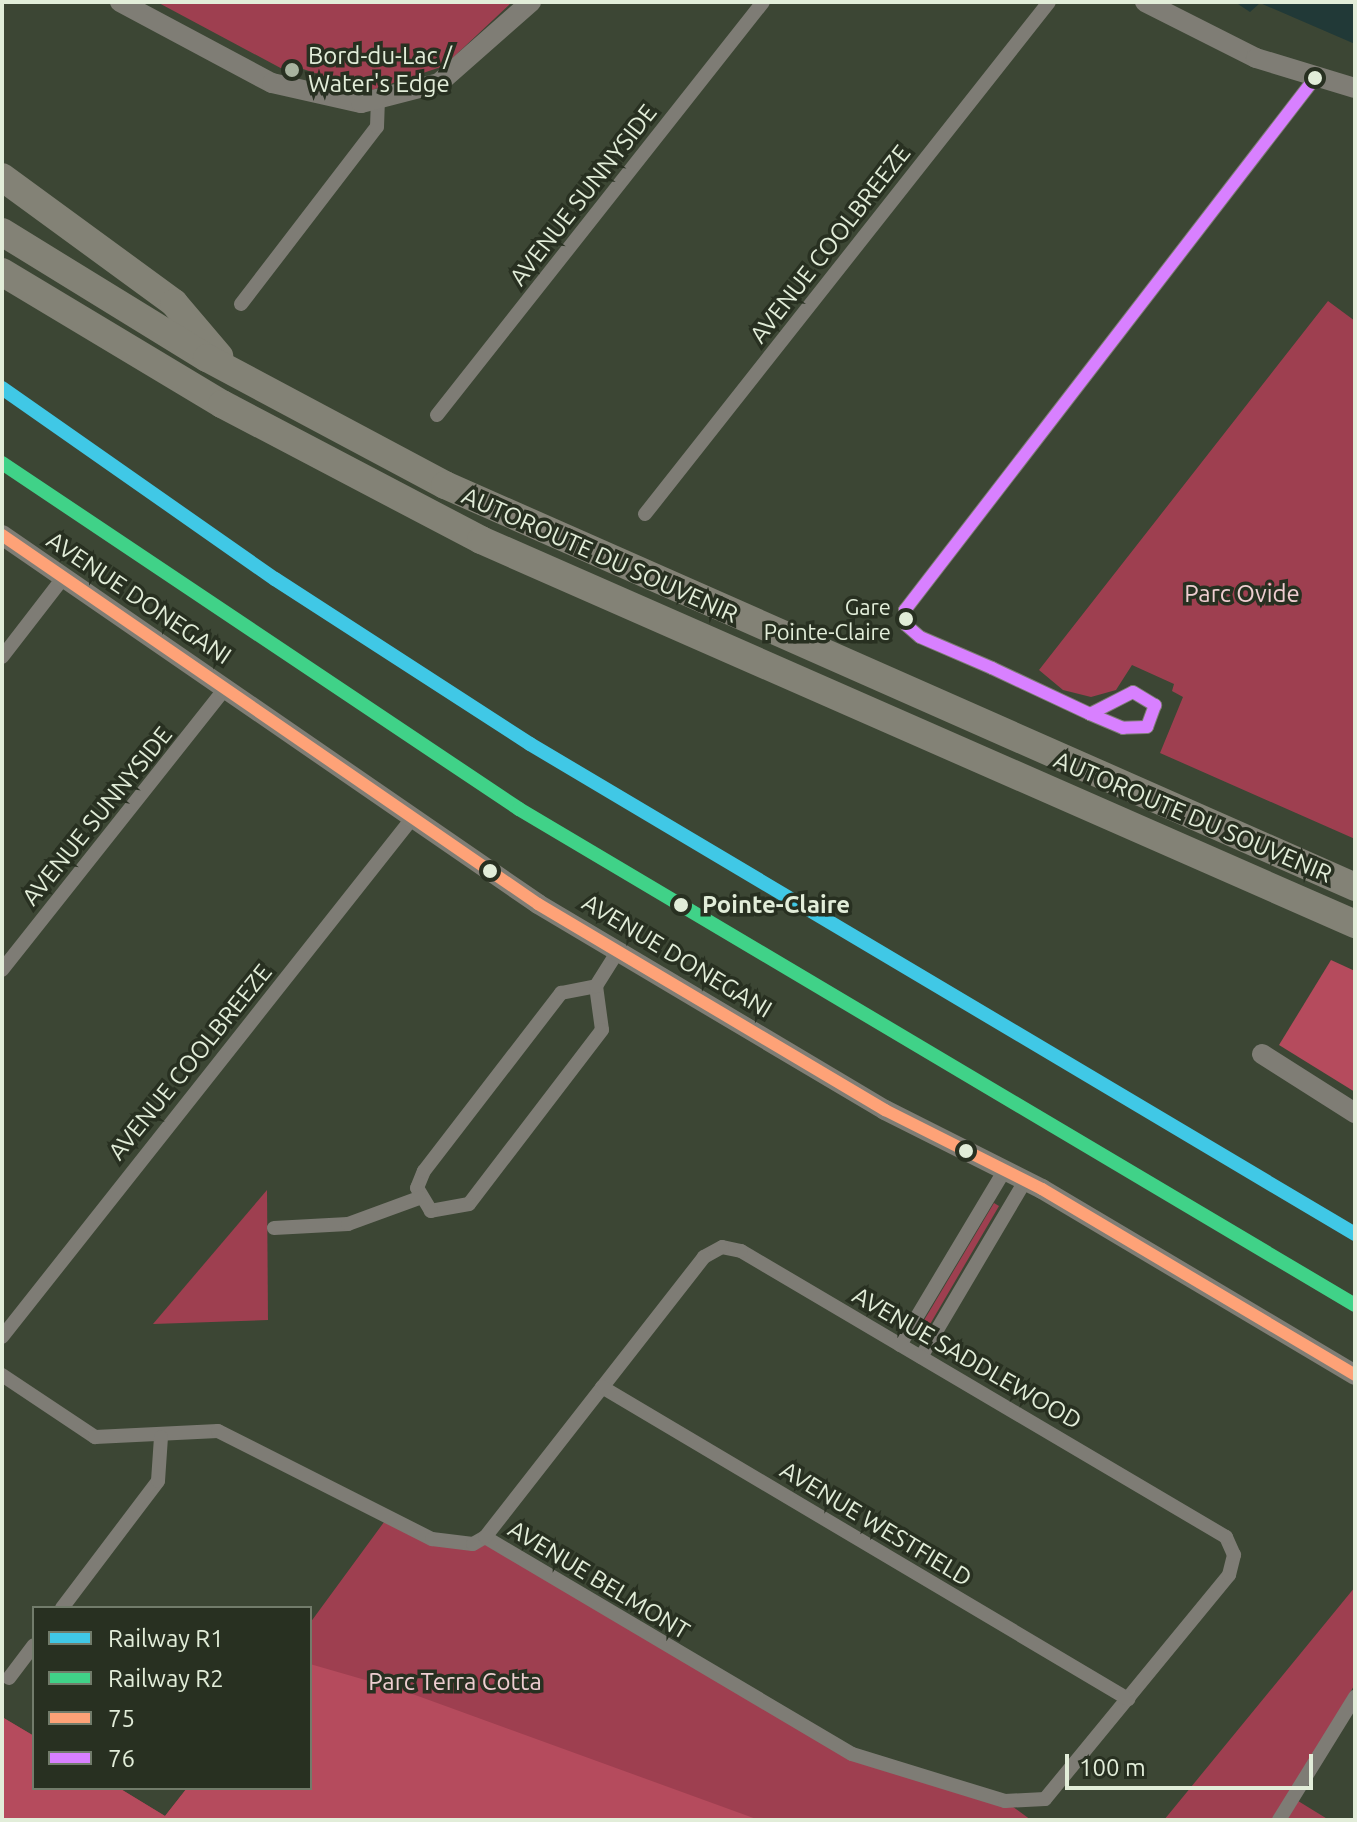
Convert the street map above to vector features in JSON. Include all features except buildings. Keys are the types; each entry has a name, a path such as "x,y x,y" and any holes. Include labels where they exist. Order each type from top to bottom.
{"highway":[{"path":"2,177 174,303 234,372"},
{"name":"AUTOROUTE DU SOUVENIR","path":"2,232 234,372 564,542 1355,887"},
{"name":"AUTOROUTE DU SOUVENIR","path":"2,272 222,404 470,535 1355,924"}],"street":[{"path":"120,2 285,88 378,102 450,75 531,2"},
{"name":"AVENUE SUNNYSIDE","path":"437,415 763,2"},
{"name":"AVENUE COOLBREEZE","path":"645,514 1049,2"},
{"path":"1145,2 1247,54 1315,78 1355,88"},
{"path":"1090,714 920,637 906,625 905,610 1315,78"},
{"path":"241,304 377,127 378,102"},
{"name":"AVENUE DONEGANI","path":"2,535 225,689 618,951 897,1118 1025,1181 1355,1375"},
{"path":"2,657 63,578"},
{"name":"AVENUE SUNNYSIDE","path":"2,970 225,689"},
{"name":"AVENUE COOLBREEZE","path":"2,1337 414,816"},
{"path":"419,1198 441,1214 469,1204 602,1030 596,986 618,951"},
{"path":"419,1198 424,1171 561,993 596,986"},
{"path":"1262,1054 1355,1113"},
{"path":"900,1345 1004,1171"},
{"path":"921,1357 1025,1181"},
{"path":"274,1228 348,1224 419,1198"},
{"name":"AVENUE SADDLEWOOD","path":"485,1537 704,1257 722,1247 741,1251 1226,1537 1234,1555 1229,1575 1045,1799"},
{"name":"AVENUE BELMONT","path":"2,1375 95,1437 161,1437 218,1431 432,1539 473,1544 485,1537 852,1754 1005,1801 1045,1799"},
{"name":"AVENUE WESTFIELD","path":"602,1387 1128,1699"},
{"path":"64,1606 158,1481 161,1437"},
{"path":"9,1678 32,1648"},
{"path":"1279,1820 1355,1697"}],"green space":[{"path":"157,2 512,2 444,66 369,91 291,65 288,72"},
{"name":"Parc Ovide","path":"1328,301 1355,321 1355,839 1160,753 1183,697 1172,691 1174,684 1132,665 1116,690 1091,697 1063,690 1039,670"},
{"path":"267,1190 268,1320 153,1324"},
{"path":"994,1203 999,1206 929,1326 923,1322"},
{"name":"Parc Terra Cotta","path":"387,1518 432,1539 485,1537 852,1754 1005,1801 1031,1820 2,1820 2,1717 32,1735 32,1790 122,1790 165,1816 185,1790 312,1790 312,1620"},
{"path":"1355,1587 1355,1684 1290,1796 1329,1820 1164,1820"}],"shaded area":[{"path":"1331,960 1355,971 1355,1092 1279,1045"},
{"path":"312,1665 407,1692 759,1820 2,1820 2,1717 32,1735 32,1790 122,1790 165,1816 185,1790 312,1790"}],"water":[{"path":"1235,2 1355,2 1355,44 1260,3 1250,12"}],"rail line":[{"name":"R1","path":"2,388 275,579 530,744 1355,1234"},
{"name":"R2","path":"2,463 519,809 1355,1305"}],"transit line":[{"name":"76","path":"1090,714 1133,692 1155,705 1147,727 1123,728 1090,714 992,668 920,637 906,625 905,610 1315,78"},
{"name":"75","path":"2,535 538,904 885,1110 1042,1189 1355,1375"}],"place":[{"name":"Bord-du-Lac / Water's Edge","path":"292,70"},
{"name":"Gare Pointe-Claire","path":"906,619"},
{"name":"Pointe-Claire","path":"681,905"}]}
